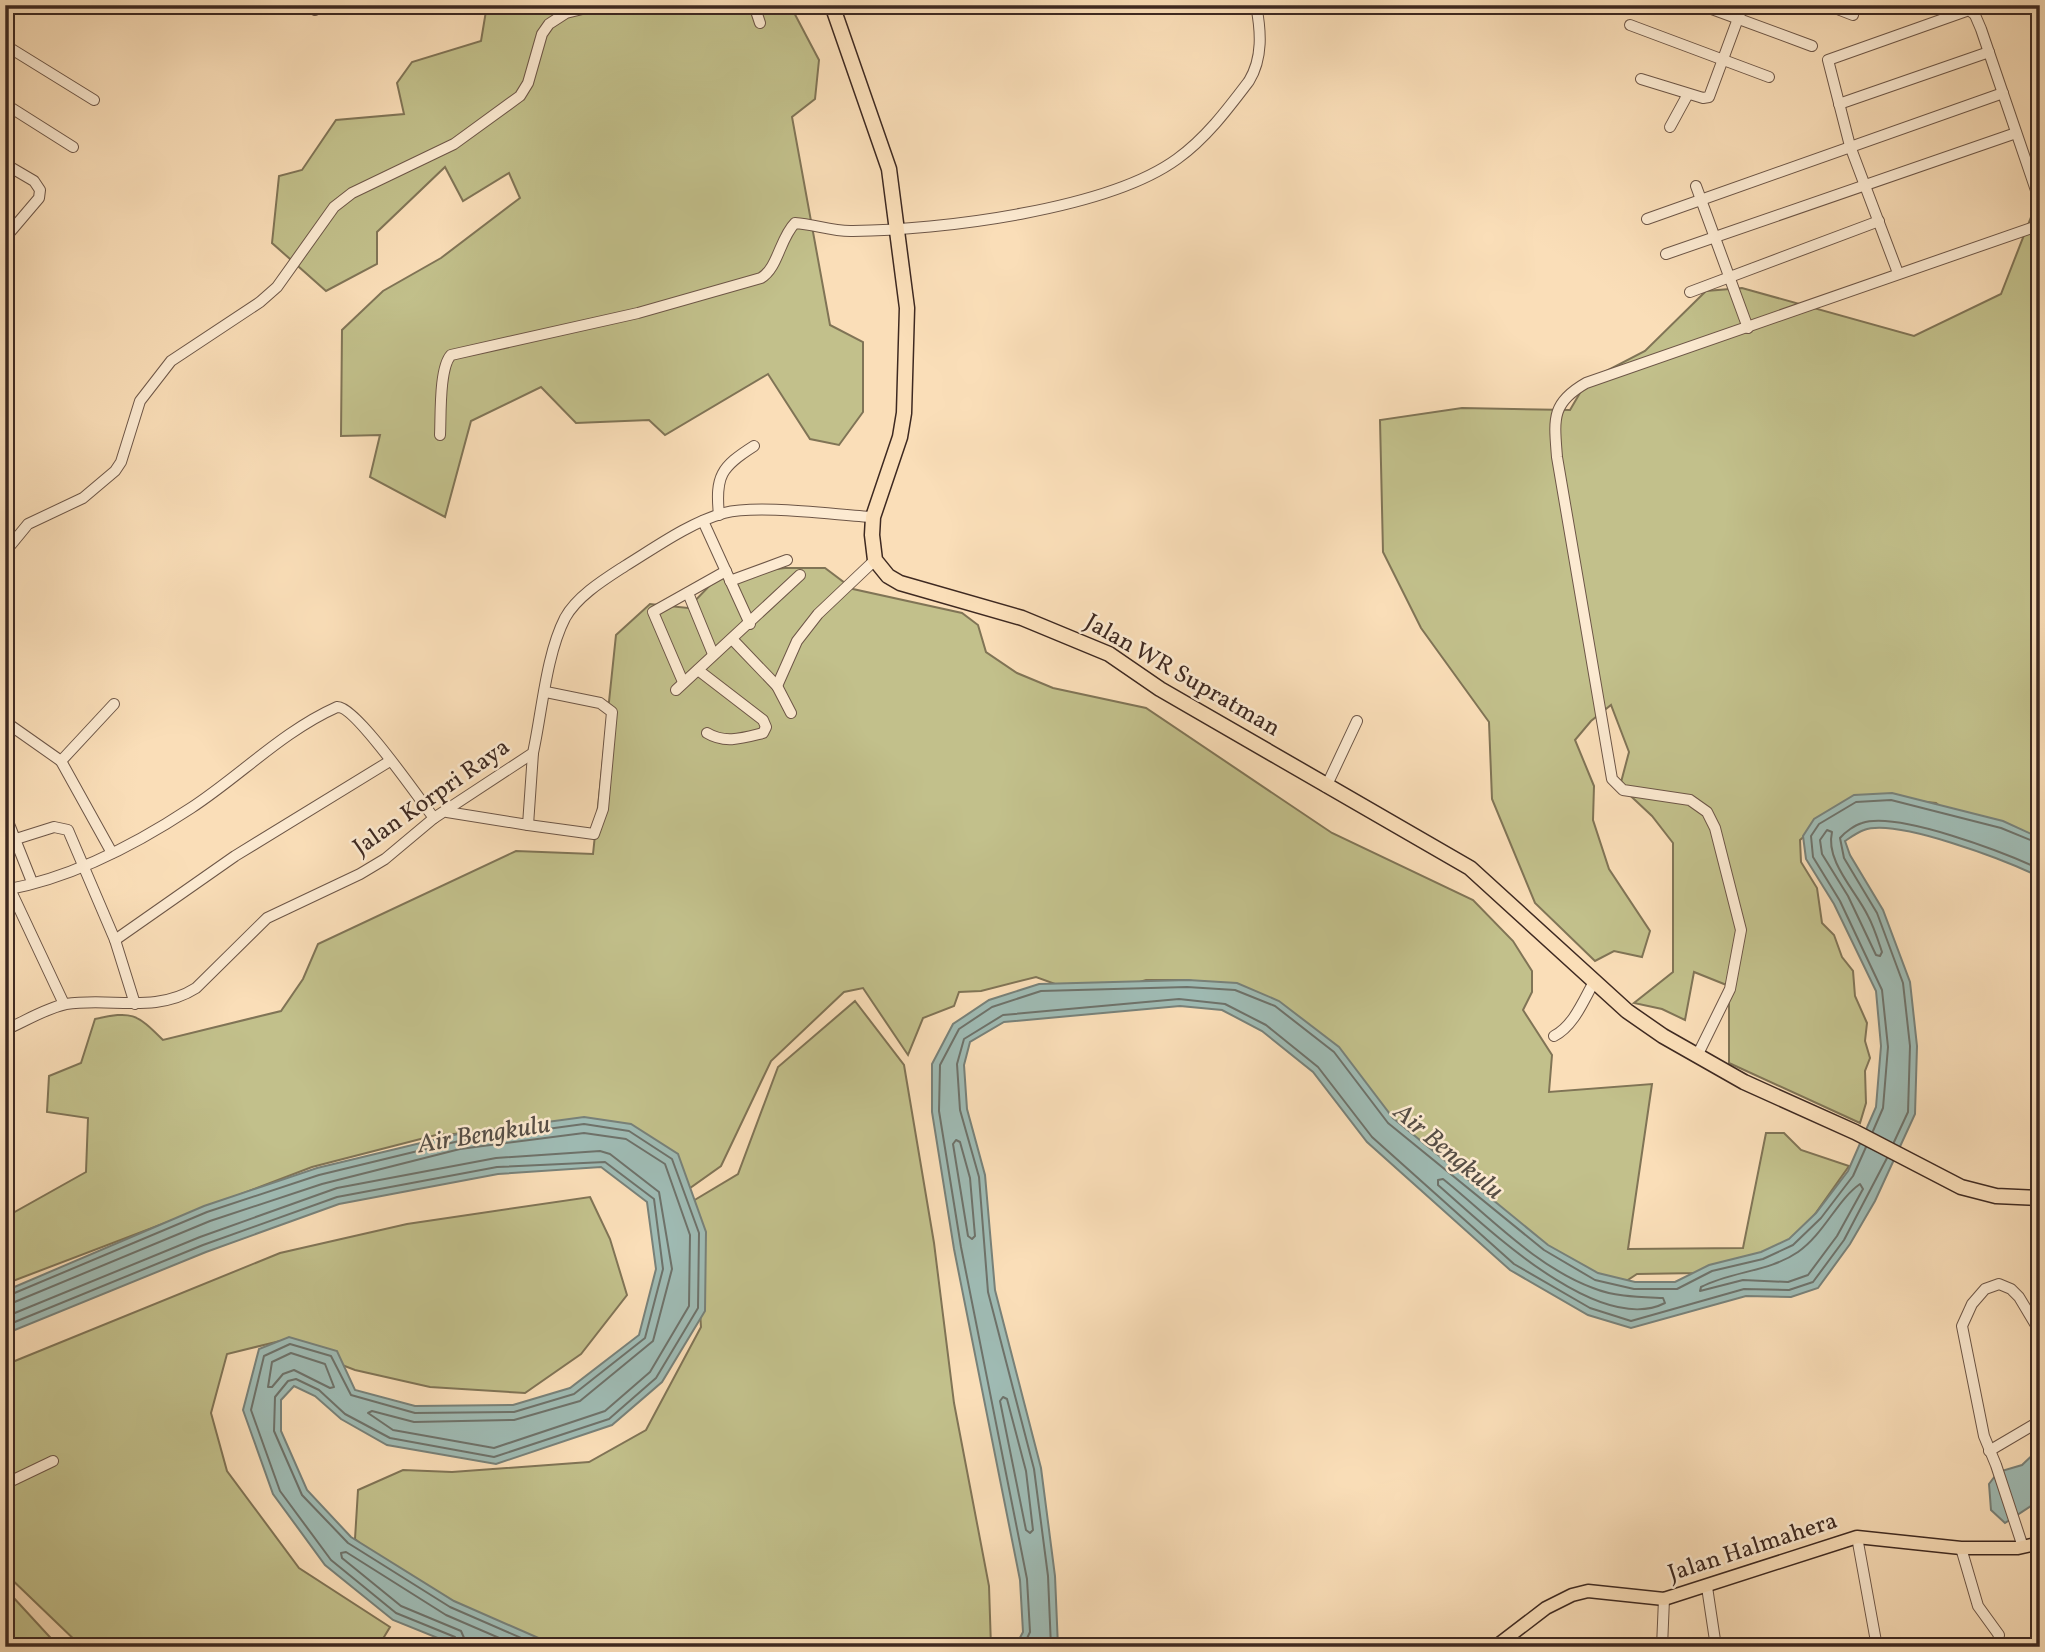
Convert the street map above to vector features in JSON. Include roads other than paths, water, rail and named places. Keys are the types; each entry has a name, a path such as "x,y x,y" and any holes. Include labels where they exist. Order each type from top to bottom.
{"highway":[{"path":"832,5 889,169 907,308 906,389 900,437 873,517 875,560"},
{"name":"Jalan WR Supratman","path":"875,560 888,576 900,583 1022,618 1109,654 1160,689 1470,868 1643,1024 1744,1082 1855,1132 1928,1171 1976,1192 2040,1198"}],"main road":[{"name":"Jalan Halmahera","path":"1496,1647 1546,1608 1572,1595 1588,1591 1664,1599 1857,1537 1961,1548 2023,1547 2040,1543"}],"street":[{"path":"5,18 12,5"},
{"path":"5,552 28,524 83,498 115,471 121,462 140,401 171,361 260,303 277,287 334,207 352,193 454,144 520,96 528,83 542,34 549,24 566,13 599,5"},
{"path":"754,5 760,23"},
{"path":"440,435 446,363 451,355 638,313 761,278 766,275 778,248 795,223 849,232 897,229 1015,214 1100,196 1139,182 1176,160 1219,121 1255,72 1260,46 1256,5"},
{"path":"1701,5 1812,46"},
{"path":"1641,79 1688,94 1709,97 1743,5"},
{"path":"1827,5 1853,15"},
{"path":"1898,273 1850,146 1828,60 1969,10 1975,15 1989,52 2040,202"},
{"path":"1630,25 1769,77"},
{"path":"5,44 94,100"},
{"path":"1839,104 1989,52"},
{"path":"1647,219 2003,93"},
{"path":"1670,127 1688,94"},
{"path":"5,104 73,147"},
{"path":"1667,254 2016,133"},
{"path":"5,164 34,181 40,190 39,198 5,238"},
{"path":"1696,186 1717,236 1748,328"},
{"path":"1690,292 1879,221"},
{"path":"1697,1056 1730,989 1739,955 1740,923 1715,828 1707,812 1690,800 1623,790 1612,779 1564,505 1555,420 1558,408 1566,398 1586,383 2040,225"},
{"path":"719,515 719,478 733,459 754,446"},
{"name":"Jalan Korpri Raya","path":"5,1030 64,1004 135,1004 168,1002 182,997 196,988 267,918 360,874 385,859 435,818 533,753 559,631 576,605 612,575 703,521 746,510 873,517"},
{"path":"703,521 750,624"},
{"path":"787,560 728,576 688,593 653,614 680,686 800,575"},
{"path":"777,686 797,641 818,614 875,560"},
{"path":"688,593 713,654"},
{"path":"732,639 777,686 791,713"},
{"path":"698,670 762,720 766,727 762,733 731,740 716,739 707,733"},
{"path":"446,812 594,834 603,809 612,712 600,703 546,692"},
{"path":"61,761 114,704"},
{"path":"64,1004 8,889 86,868 191,808 276,744 337,707 342,706 352,712 435,818"},
{"path":"1326,787 1357,721"},
{"path":"7,723 61,761 112,853"},
{"path":"528,825 533,753"},
{"path":"115,940 235,856 390,761"},
{"path":"5,814 32,883"},
{"path":"16,839 62,827 68,830 115,940 135,1004"},
{"path":"1554,1036 1563,1032 1574,1017 1595,980"},
{"path":"2023,1547 1989,1451 1962,1337 1965,1317 1985,1289 1999,1284 2011,1289 2019,1297 2040,1332"},
{"path":"1989,1451 2040,1421"},
{"path":"5,1484 53,1461"},
{"path":"1857,1537 1877,1647"},
{"path":"1961,1548 1978,1606 1998,1635 1997,1647"},
{"path":"1706,1587 1716,1647"},
{"path":"1662,1647 1664,1599"}],"water":[{"path":"1892,793 2003,821 2040,838 2040,877 1979,852 1901,830 1864,830 1845,841 1850,855 1883,910 1910,982 1917,1046 1915,1114 1875,1201 1850,1244 1818,1288 1791,1297 1746,1296 1631,1328 1588,1315 1510,1270 1367,1142 1313,1072 1262,1031 1222,1010 1180,1006 1004,1022 970,1042 964,1065 967,1109 985,1175 995,1290 1041,1468 1055,1576 1058,1647 1015,1647 1023,1632 1020,1580 954,1249 932,1112 932,1064 953,1024 989,1000 1039,984 1188,980 1237,983 1279,1001 1339,1047 1393,1118 1548,1245 1598,1273 1635,1282 1675,1282 1709,1265 1761,1252 1789,1239 1816,1213 1848,1171 1876,1107 1881,1046 1876,991 1834,904 1806,859 1803,836 1814,819 1854,795"},
{"name":"Air Bengkulu","path":"584,1117 631,1124 678,1154 706,1232 705,1311 662,1382 612,1425 496,1464 387,1445 341,1419 315,1396 294,1386 281,1400 281,1431 307,1490 351,1537 454,1601 559,1647 460,1647 393,1620 325,1565 273,1494 243,1410 259,1349 289,1337 337,1351 355,1390 415,1406 513,1405 570,1388 639,1335 656,1269 647,1202 601,1167 498,1174 339,1204 206,1252 5,1334 5,1291 204,1206 317,1168 458,1134"},
{"path":"2040,1448 2040,1500 2005,1523 1991,1510 1989,1484 1998,1472 2022,1465"}]}
